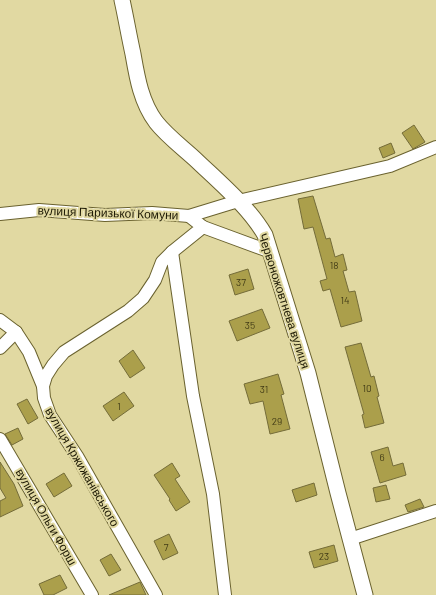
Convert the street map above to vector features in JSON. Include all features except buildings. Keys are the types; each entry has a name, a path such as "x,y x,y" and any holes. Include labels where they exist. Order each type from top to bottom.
{"street":[{"name":"Червоножовтнева вулиця","path":"122,0 138,83 146,104 156,121 172,140 195,159 257,222 271,252 308,373 365,595"},
{"name":"вулиця Паризької Комуни","path":"0,214 39,210 105,215 152,213 189,216 238,201 390,166 436,147"},
{"path":"189,216 203,227 271,252"},
{"path":"43,386 46,376 64,352 128,311 143,298 155,280 162,262 203,227"},
{"path":"172,252 193,396 213,494 225,595"},
{"path":"0,320 16,332 6,344 0,348"},
{"name":"вулиця Кржижанівського","path":"16,332 29,352 43,386 44,398 50,415 77,456 156,595"},
{"name":"вулиця Ольги Форш","path":"0,439 92,595"},
{"path":"350,539 436,511"}]}
